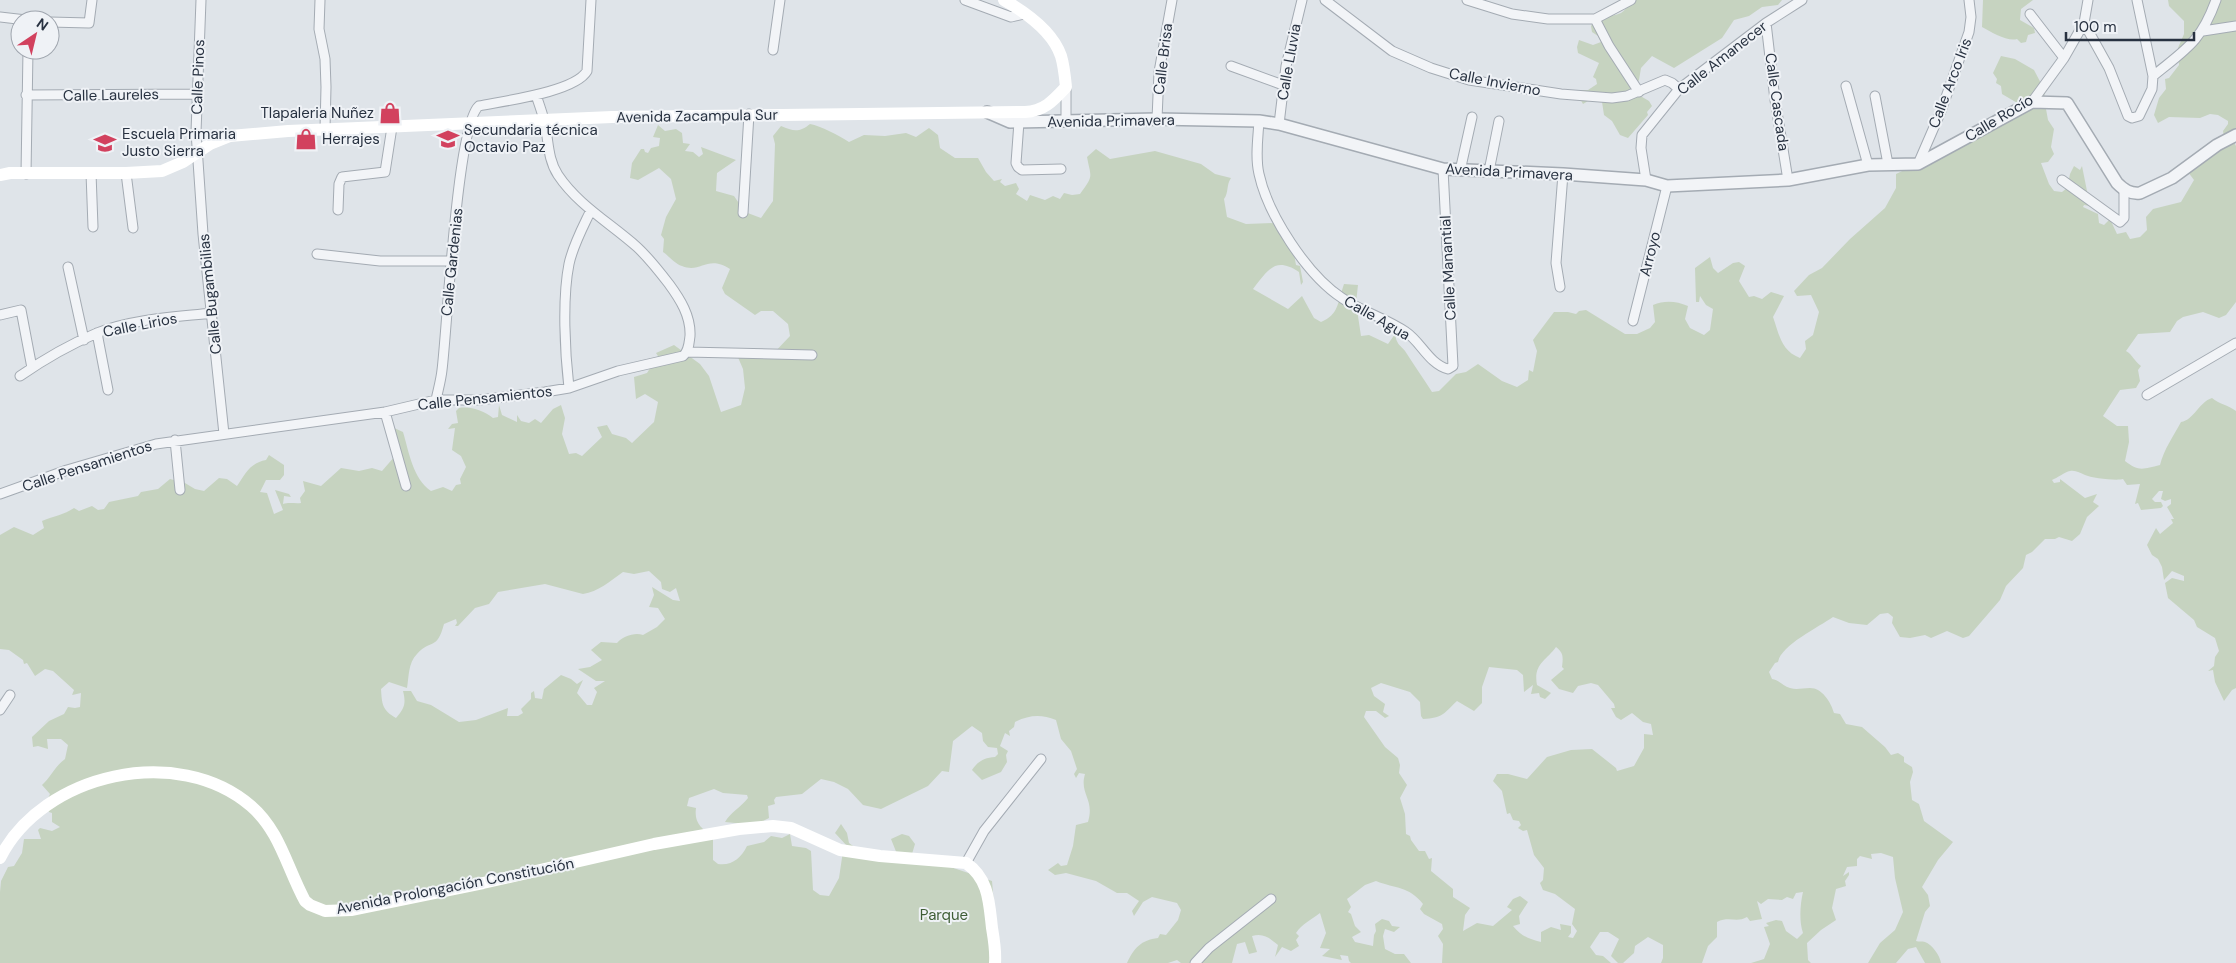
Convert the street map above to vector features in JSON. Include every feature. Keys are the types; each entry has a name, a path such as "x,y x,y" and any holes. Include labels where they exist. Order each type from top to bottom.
{"main road":[{"path":"1010,2 1052,39 1064,65 1066,87"},
{"name":"Avenida Zacampula Sur","path":"0,175 10,173 126,174 170,169 210,144 230,136 325,129 749,114 1040,110 1055,99 1066,87"},
{"name":"Avenida Prolongación Constitución","path":"0,858 33,816 74,790 90,783 116,776 158,773 201,778 224,788 252,806 267,822 278,840 305,900 310,905 324,911 352,910 377,905 654,844 739,829 773,826 791,828 826,845 849,852 966,863"},
{"path":"966,863 976,870 986,888 990,904 995,963"}],"street":[{"path":"60,22 88,23 92,0"},
{"name":"Calle Pinos","path":"198,153 197,94 201,0"},
{"path":"320,0 318,29 325,59 325,129"},
{"path":"470,124 474,111 479,106 536,95 572,84 584,76 588,65 591,0"},
{"path":"773,50 780,0"},
{"path":"965,0 1012,17 1024,14"},
{"name":"Calle Brisa","path":"1157,119 1159,72 1172,0"},
{"name":"Calle Lluvia","path":"1279,124 1286,66 1302,0"},
{"name":"Calle Invierno","path":"1325,0 1392,51 1431,68 1469,80 1561,94 1612,98 1638,92 1665,80 1679,89"},
{"path":"1467,0 1521,16 1548,19 1595,19 1631,0"},
{"name":"Calle Amanecer","path":"1646,180 1641,148 1642,135 1679,89 1766,23 1802,0"},
{"name":"Calle Arco Iris","path":"1918,164 1941,111 1969,32 1971,17 1970,0"},
{"name":"Calle Rocío","path":"1918,164 2032,102 2064,58 2084,23 2088,0"},
{"path":"2084,23 2109,68 2128,116 2132,118 2139,116 2152,88 2153,76 2136,0"},
{"path":"2153,76 2190,45 2203,31 2216,0"},
{"path":"2030,14 2064,58"},
{"path":"1595,19 1609,46 1638,92"},
{"name":"Calle Cascada","path":"1766,23 1775,100 1788,180"},
{"path":"2203,31 2236,26"},
{"path":"26,174 28,60"},
{"path":"1231,66 1284,84"},
{"path":"1846,86 1868,166"},
{"path":"1066,87 1066,122"},
{"name":"Calle Laureles","path":"26,95 197,94"},
{"path":"536,95 544,121 548,149 557,174 591,210 642,251 673,289 688,315 690,332 687,352 812,355"},
{"path":"1875,96 1888,164"},
{"path":"2032,102 2064,102 2070,107 2109,172 2124,190 2140,193 2172,178 2217,145 2236,135"},
{"name":"Avenida Primavera","path":"987,112 1004,122 1157,119 1259,121 1279,124 1443,169 1563,174 1646,180 1668,186 1788,180 1868,166 1918,164"},
{"path":"742,213 749,114"},
{"path":"1460,171 1472,117"},
{"name":"Calle Agua","path":"1259,121 1258,173 1272,211 1290,242 1316,275 1341,298 1404,331 1441,367 1450,369 1453,366"},
{"path":"1489,171 1500,121"},
{"path":"1019,122 1016,163 1018,167 1022,170 1061,170"},
{"name":"Calle Gardenias","path":"436,400 442,372 450,261 470,124"},
{"path":"338,210 339,184 342,177 385,172 392,127"},
{"name":"Calle Bugambilias","path":"198,153 224,434"},
{"name":"Calle Manantial","path":"1443,169 1453,366"},
{"path":"91,173 93,226"},
{"path":"126,174 133,228"},
{"path":"1560,287 1556,263 1563,174"},
{"path":"2062,180 2120,222 2124,218 2124,190"},
{"name":"Arroyo","path":"1633,321 1668,186"},
{"path":"569,388 566,357 569,265 573,248 591,210"},
{"path":"317,254 380,261 450,261"},
{"path":"68,267 84,340"},
{"path":"0,315 21,310 32,368"},
{"name":"Calle Lirios","path":"20,376 98,333 123,326 212,313"},
{"path":"98,333 108,390"},
{"path":"2147,395 2236,343"},
{"name":"Calle Pensamientos","path":"0,494 67,470 175,440 385,412 436,400 479,400 569,388 618,371 676,359 687,352"},
{"path":"385,412 406,486"},
{"path":"175,440 180,490"},
{"path":"0,710 10,695"},
{"path":"966,863 996,816 1041,759"},
{"path":"1195,963 1209,948 1271,899"}],"green space":[{"path":"1629,0 1782,0 1778,5 1762,7 1749,16 1734,20 1722,38 1674,68 1652,56 1641,68 1636,85 1637,94 1649,101 1652,106 1647,112 1648,115 1628,138 1620,135 1612,121 1604,115 1602,102 1593,98 1583,104 1579,97 1580,90 1588,90 1597,84 1596,79 1593,77 1599,63 1578,53 1577,47 1579,40 1593,45 1601,42 1598,36 1592,32 1591,26 1601,18 1621,13 1630,4"},
{"path":"1983,0 2033,0 2021,9 2020,20 2034,28 2035,33 2028,35 2026,42 2021,43 2017,39 2004,38 1982,27"},
{"path":"2168,0 2236,0 2236,133 2224,137 2223,131 2228,121 2218,115 2210,114 2200,118 2169,117 2158,123 2154,115 2159,98 2166,89 2165,79 2169,78 2179,65 2178,48 2184,34 2184,21 2169,6"},
{"name":"Parque","path":"2001,56 2015,59 2034,70 2045,91 2044,98 2048,120 2054,129 2051,147 2054,154 2048,162 2041,163 2049,184 2054,191 2062,192 2067,188 2074,166 2080,170 2082,166 2090,206 2084,205 2083,207 2098,214 2099,223 2104,225 2110,219 2117,234 2126,232 2130,239 2140,237 2147,230 2146,217 2153,209 2181,202 2194,180 2188,172 2232,138 2236,146 2236,302 2226,315 2219,318 2203,312 2183,317 2177,321 2170,332 2138,334 2126,351 2141,366 2138,370 2140,381 2136,388 2120,390 2103,416 2117,426 2128,426 2129,442 2125,461 2141,469 2160,465 2166,448 2181,422 2190,418 2207,400 2212,398 2236,411 2236,688 2232,690 2224,701 2215,682 2213,670 2208,671 2214,666 2215,657 2219,651 2215,638 2197,627 2194,620 2168,598 2165,583 2172,578 2184,581 2184,576 2172,571 2164,580 2162,567 2158,559 2152,555 2147,545 2156,528 2160,534 2173,523 2171,519 2174,519 2167,507 2171,504 2171,499 2165,501 2161,499 2163,491 2159,491 2152,499 2155,502 2161,502 2163,506 2161,508 2141,510 2138,503 2135,504 2140,484 2127,485 2123,479 2098,478 2074,471 2052,480 2054,483 2060,482 2060,479 2085,498 2097,494 2093,502 2099,506 2087,517 2080,534 2072,541 2059,537 2045,539 2032,552 2026,555 2023,568 2006,586 2000,600 1969,636 1963,638 1947,631 1931,638 1925,635 1910,638 1900,637 1892,623 1893,617 1888,613 1880,614 1867,625 1849,623 1833,617 1786,649 1769,672 1772,679 1790,688 1818,690 1831,704 1834,713 1840,714 1846,724 1862,727 1885,747 1891,755 1898,753 1904,757 1904,762 1912,767 1913,772 1910,782 1912,800 1919,804 1924,821 1953,842 1938,860 1922,887 1928,895 1930,906 1925,912 1916,941 1925,942 1930,945 1941,963 1925,963 1916,947 1908,949 1896,963 1868,963 1880,943 1895,930 1903,912 1895,878 1893,857 1881,853 1871,854 1872,859 1860,856 1857,859 1857,866 1847,867 1843,876 1849,872 1845,881 1846,886 1836,889 1832,908 1836,920 1807,943 1808,960 1811,963 1751,963 1764,959 1770,944 1764,927 1769,926 1766,923 1776,920 1782,921 1786,931 1797,939 1803,933 1800,913 1803,892 1796,893 1793,899 1787,897 1782,900 1768,899 1761,904 1757,901 1762,919 1750,921 1747,917 1717,922 1717,937 1708,946 1702,963 1661,963 1663,945 1648,937 1635,946 1634,953 1623,963 1618,963 1611,956 1619,939 1608,932 1600,932 1590,947 1596,955 1603,956 1611,963 1442,963 1443,944 1438,936 1443,929 1442,924 1424,914 1420,909 1423,904 1413,894 1376,881 1365,885 1347,899 1351,907 1348,912 1351,914 1355,926 1361,932 1352,937 1355,942 1373,946 1376,931 1375,924 1382,919 1389,921 1392,926 1400,927 1394,932 1385,929 1383,936 1385,949 1395,954 1404,954 1411,963 1351,963 1348,956 1340,955 1342,960 1322,956 1330,949 1320,948 1326,933 1320,913 1296,933 1299,936 1296,940 1299,946 1291,951 1282,947 1275,957 1278,945 1266,937 1256,935 1252,936 1257,952 1249,954 1245,942 1237,944 1232,963 1181,963 1177,960 1168,963 1127,963 1135,949 1143,943 1158,938 1160,934 1166,935 1178,920 1181,910 1177,903 1152,897 1143,902 1134,916 1132,911 1139,901 1127,893 1117,893 1096,881 1066,873 1055,875 1048,870 1058,863 1061,866 1067,865 1073,846 1076,825 1088,822 1090,808 1084,787 1085,774 1079,773 1076,778 1074,774 1077,769 1071,751 1061,739 1056,720 1035,716 1015,722 1014,727 1009,731 1010,736 1005,733 1000,746 1008,751 1006,755 1007,762 1001,772 982,780 972,770 982,760 995,757 998,754 997,748 988,747 983,741 982,733 972,726 953,741 949,772 942,771 928,786 881,809 863,805 848,789 834,782 821,779 802,794 776,797 774,800 775,804 768,806 769,818 755,825 725,822 748,798 747,795 723,793 714,789 689,798 687,806 696,808 696,818 699,825 713,837 713,860 718,864 728,864 736,860 747,846 764,842 771,836 782,838 790,834 792,846 806,848 811,851 813,890 820,895 829,896 839,878 843,851 847,846 835,833 841,824 847,833 849,843 864,854 897,854 891,839 902,834 909,836 915,844 912,854 992,881 999,963 0,963 1,881 8,867 14,866 22,853 24,839 41,839 38,830 40,828 52,831 60,827 52,822 52,813 49,812 46,803 50,794 42,785 65,759 68,745 61,739 47,739 48,749 38,746 33,747 32,737 49,721 64,714 68,707 80,707 81,693 72,695 74,690 53,671 45,669 35,676 27,663 24,664 23,660 9,650 0,649 0,535 14,527 33,535 44,528 42,521 74,508 79,511 92,506 98,510 104,509 109,502 138,496 141,492 158,489 170,479 204,491 219,478 227,479 237,486 249,469 256,463 266,460 269,455 284,465 284,475 280,480 266,480 260,492 267,493 274,514 283,510 275,490 289,494 291,497 284,496 283,504 301,503 300,498 305,491 303,481 321,486 341,468 359,471 372,468 382,471 395,456 392,427 403,432 412,464 425,486 431,491 443,487 452,491 456,485 461,484 460,479 466,467 461,456 452,450 455,428 448,429 452,424 458,423 456,411 459,408 477,410 493,418 498,417 499,405 502,415 517,422 517,415 521,421 529,423 535,419 541,423 553,409 561,405 565,418 562,434 569,454 576,453 582,456 602,437 597,427 607,425 612,434 626,438 632,443 654,422 658,402 645,394 636,399 634,377 647,373 658,356 656,353 674,345 700,364 709,376 721,412 741,405 745,388 743,369 737,355 741,350 759,359 771,356 790,336 788,324 773,311 761,311 755,315 725,294 722,288 730,269 715,263 689,268 677,264 663,252 664,239 661,235 666,217 676,199 671,179 659,168 638,180 630,178 632,163 641,149 648,153 651,148 659,146 660,138 653,137 658,125 665,131 676,129 682,133 683,143 690,144 685,151 693,152 699,157 703,154 701,147 736,160 717,173 716,191 734,196 745,212 761,218 773,201 775,144 773,136 781,126 796,130 803,129 810,124 829,131 849,142 864,135 885,136 906,133 916,137 929,128 938,135 940,148 955,158 978,158 994,181 1002,179 1000,182 1005,186 1016,183 1019,189 1016,194 1027,201 1030,195 1045,200 1053,196 1060,199 1064,193 1080,194 1088,183 1090,176 1087,157 1096,149 1110,159 1155,151 1201,164 1215,174 1231,178 1224,199 1227,217 1246,224 1275,223 1292,243 1296,265 1300,266 1303,282 1301,285 1299,272 1291,267 1278,265 1268,271 1253,289 1288,309 1302,296 1314,318 1321,322 1335,311 1344,284 1358,285 1356,303 1361,336 1369,335 1388,344 1395,334 1398,344 1405,351 1432,392 1439,391 1456,374 1466,372 1478,364 1502,381 1517,387 1528,380 1529,370 1533,372 1537,351 1533,340 1554,312 1576,314 1579,311 1586,310 1625,334 1637,334 1650,328 1655,322 1653,305 1662,302 1675,302 1688,306 1685,319 1690,328 1704,335 1710,330 1713,309 1706,305 1700,296 1699,302 1696,302 1695,268 1710,257 1713,268 1718,273 1733,263 1739,262 1745,266 1739,281 1749,297 1754,296 1762,299 1771,292 1784,296 1773,317 1779,336 1785,346 1800,358 1806,349 1805,341 1813,335 1819,312 1811,295 1797,296 1794,291 1809,275 1822,268 1850,239 1885,208 1896,188 1896,174 1993,127 1996,129 2003,124 2019,104 2002,94 2001,86 1996,83 1997,79 1993,73","holes":["649,571 661,582 662,589 670,592 676,588 680,601 673,600 652,587 654,595 649,607 658,608 665,619 657,627 643,635 629,635 617,643 601,642 591,650 602,660 590,667 578,669 596,681 605,681 594,688 597,692 592,705 587,705 577,693 583,680 577,684 561,675 544,689 542,699 535,698 534,691 531,693 531,699 521,709 523,713 518,716 507,716 508,708 476,720 459,722 431,705 417,701 411,691 403,691 404,705 396,718 385,709 381,689 389,682 407,688 409,670 414,658 439,638 444,624 456,619 457,623 455,626 458,626 475,608 489,604 498,592 545,584 583,594 599,589 623,572 634,574","1556,647 1562,654 1562,667 1564,669 1551,680 1559,689 1573,693 1578,686 1591,683 1598,685 1614,704 1615,708 1611,708 1616,717 1621,720 1632,713 1643,722 1651,724 1653,735 1644,734 1644,748 1634,766 1617,771 1616,768 1592,749 1571,750 1547,757 1527,779 1508,774 1497,774 1493,781 1502,791 1507,814 1510,813 1513,820 1519,821 1521,825 1518,828 1523,831 1527,830 1534,855 1544,868 1543,880 1540,883 1543,890 1555,894 1575,909 1572,924 1577,931 1573,938 1568,937 1571,933 1571,926 1560,924 1561,930 1551,927 1541,932 1541,942 1522,935 1513,926 1520,924 1519,916 1528,902 1520,896 1513,899 1507,907 1512,910 1493,926 1477,923 1463,931 1465,915 1470,908 1453,897 1453,889 1431,871 1432,858 1429,859 1425,851 1419,851 1410,836 1406,834 1405,814 1400,798 1407,785 1399,773 1400,765 1398,758 1385,747 1364,717 1366,711 1376,711 1385,718 1389,716 1383,712 1385,704 1374,696 1371,688 1381,683 1410,692 1420,702 1423,719 1435,718 1457,701 1474,711 1482,703 1482,687 1489,667 1517,670 1523,675 1524,692 1533,685 1531,694 1539,693 1540,697 1545,699 1551,693 1537,685 1537,672 1541,663"]}],"place":[{"name":"Tlapaleria Nuñez","path":"390,113"},
{"name":"Herrajes","path":"306,139"},
{"name":"Secundaria técnica Octavio Paz","path":"448,139"},
{"name":"Escuela Primaria Justo Sierra","path":"105,143"}]}
